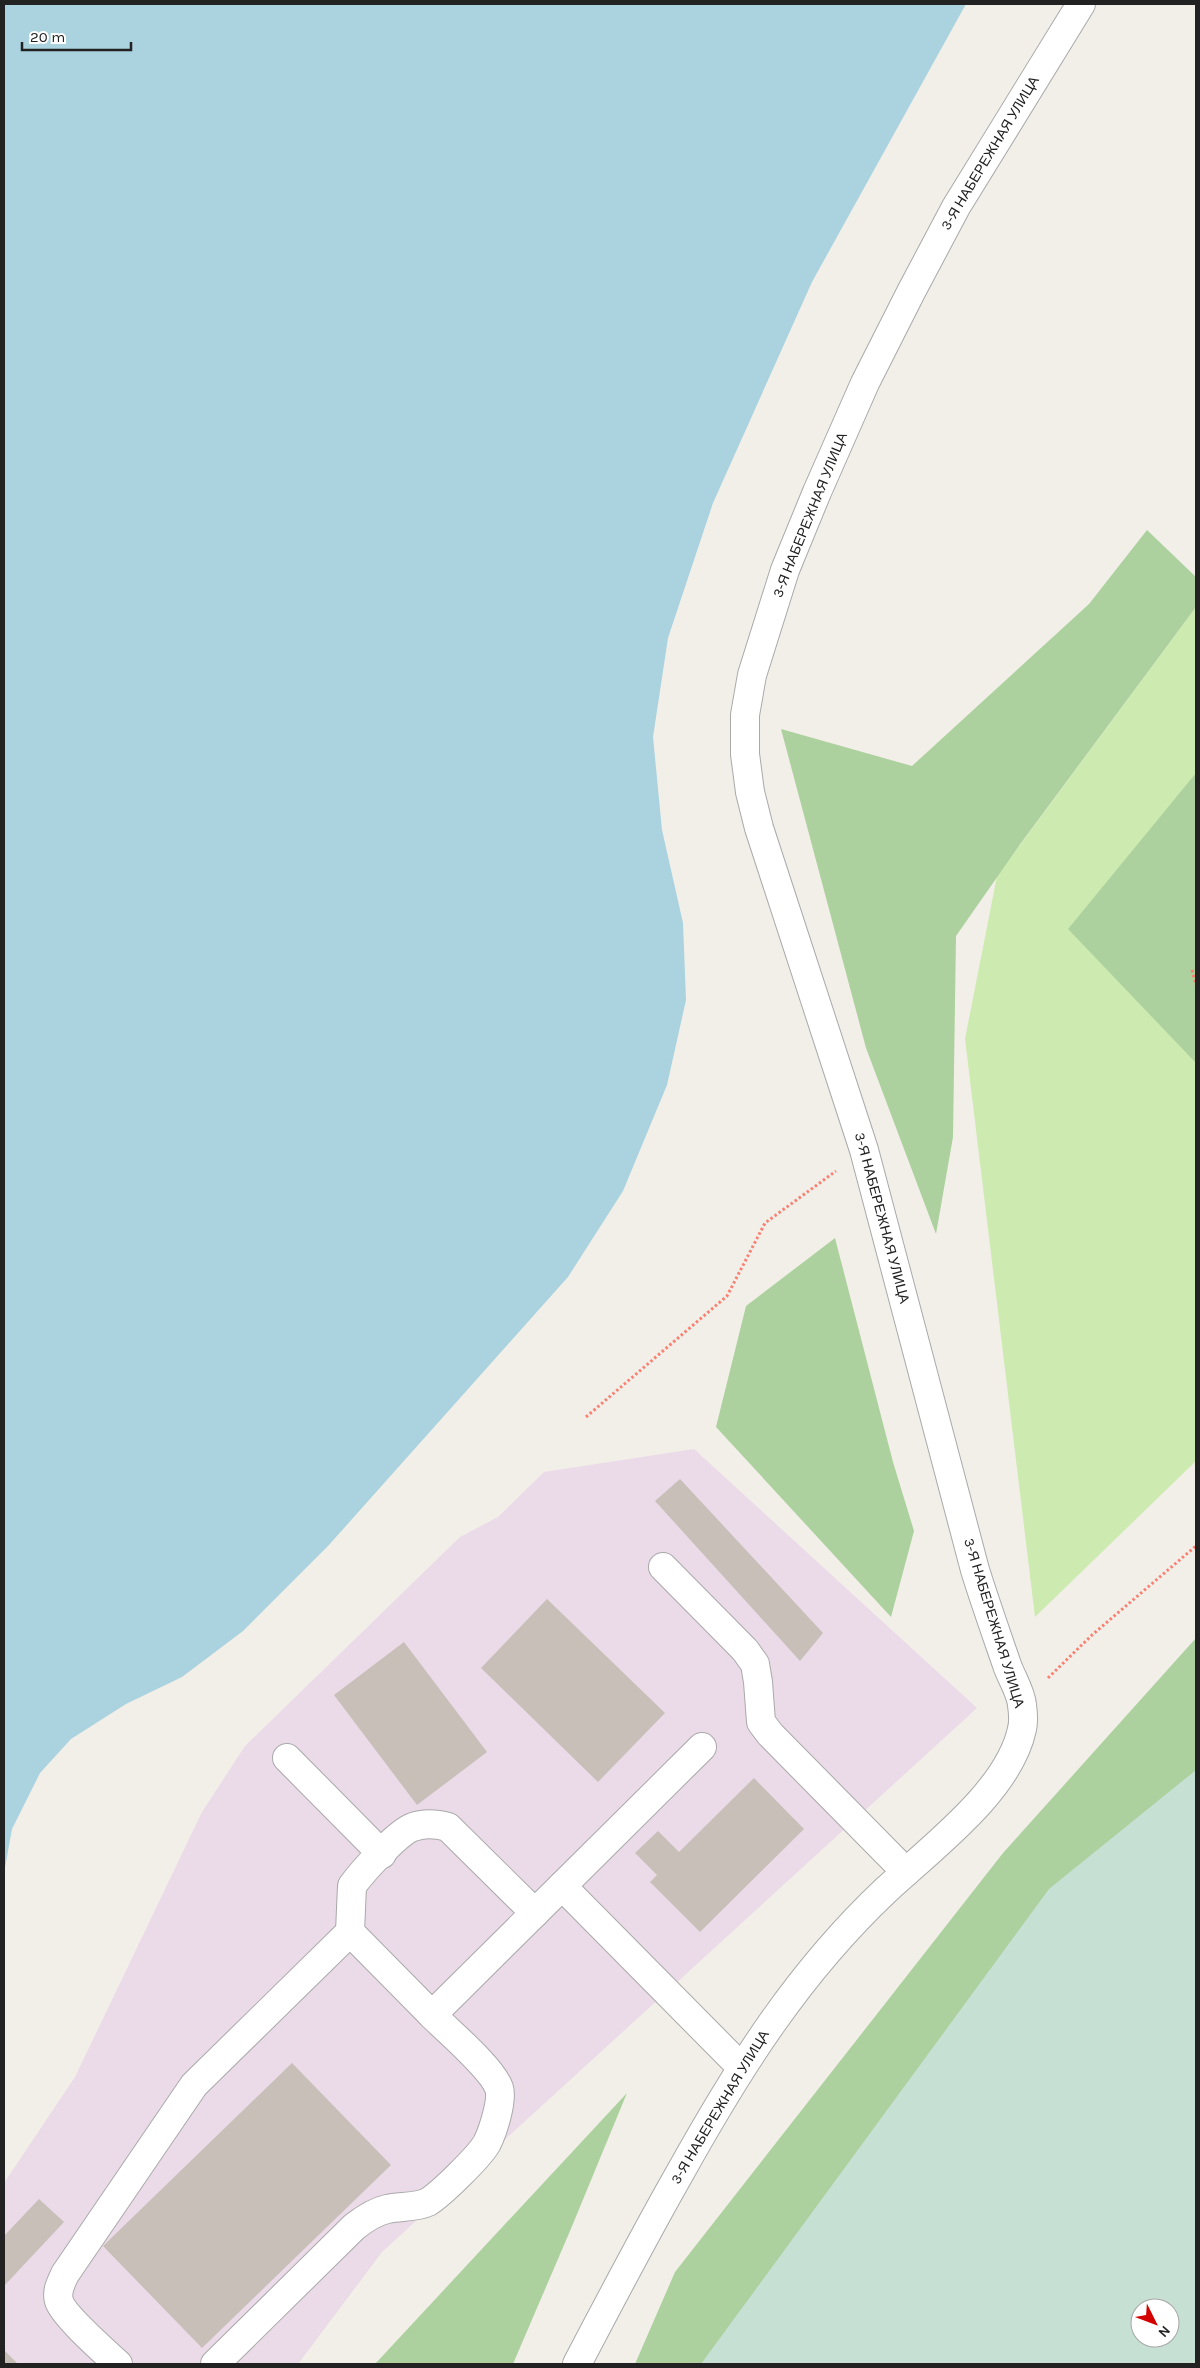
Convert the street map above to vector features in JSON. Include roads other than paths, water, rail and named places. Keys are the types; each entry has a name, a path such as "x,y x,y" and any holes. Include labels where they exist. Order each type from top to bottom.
{"street":[{"name":"3-Я НАБЕРЕЖНАЯ УЛИЦА","path":"577,2364 647,2229 741,2067 811,1970 884,1893 988,1793 1017,1749 1023,1726 1022,1702 994,1628 975,1570 864,1150 759,828 750,792 745,754 745,715 752,674 785,570 865,383 956,207 1081,4"},
{"path":"663,1567 745,1650 755,1664 760,1722 906,1872"},
{"path":"432,2015 702,1747"},
{"path":"287,1758 382,1854"},
{"path":"118,2364 67,2313 58,2301 58,2289 65,2274 194,2085 350,1932 352,1886 401,1834 412,1827 422,1824 448,1826 535,1913"},
{"path":"562,1886 741,2067"},
{"path":"215,2364 354,2227 370,2215 387,2209 413,2206 427,2202 439,2194 486,2144 499,2106 499,2089 489,2073 350,1932"}],"water":[{"path":"4,4 966,4 812,282 713,503 668,638 653,737 662,830 683,923 686,1000 667,1085 623,1191 568,1277 328,1546 243,1631 182,1677 126,1704 71,1739 40,1773 12,1829 4,1873"}]}
